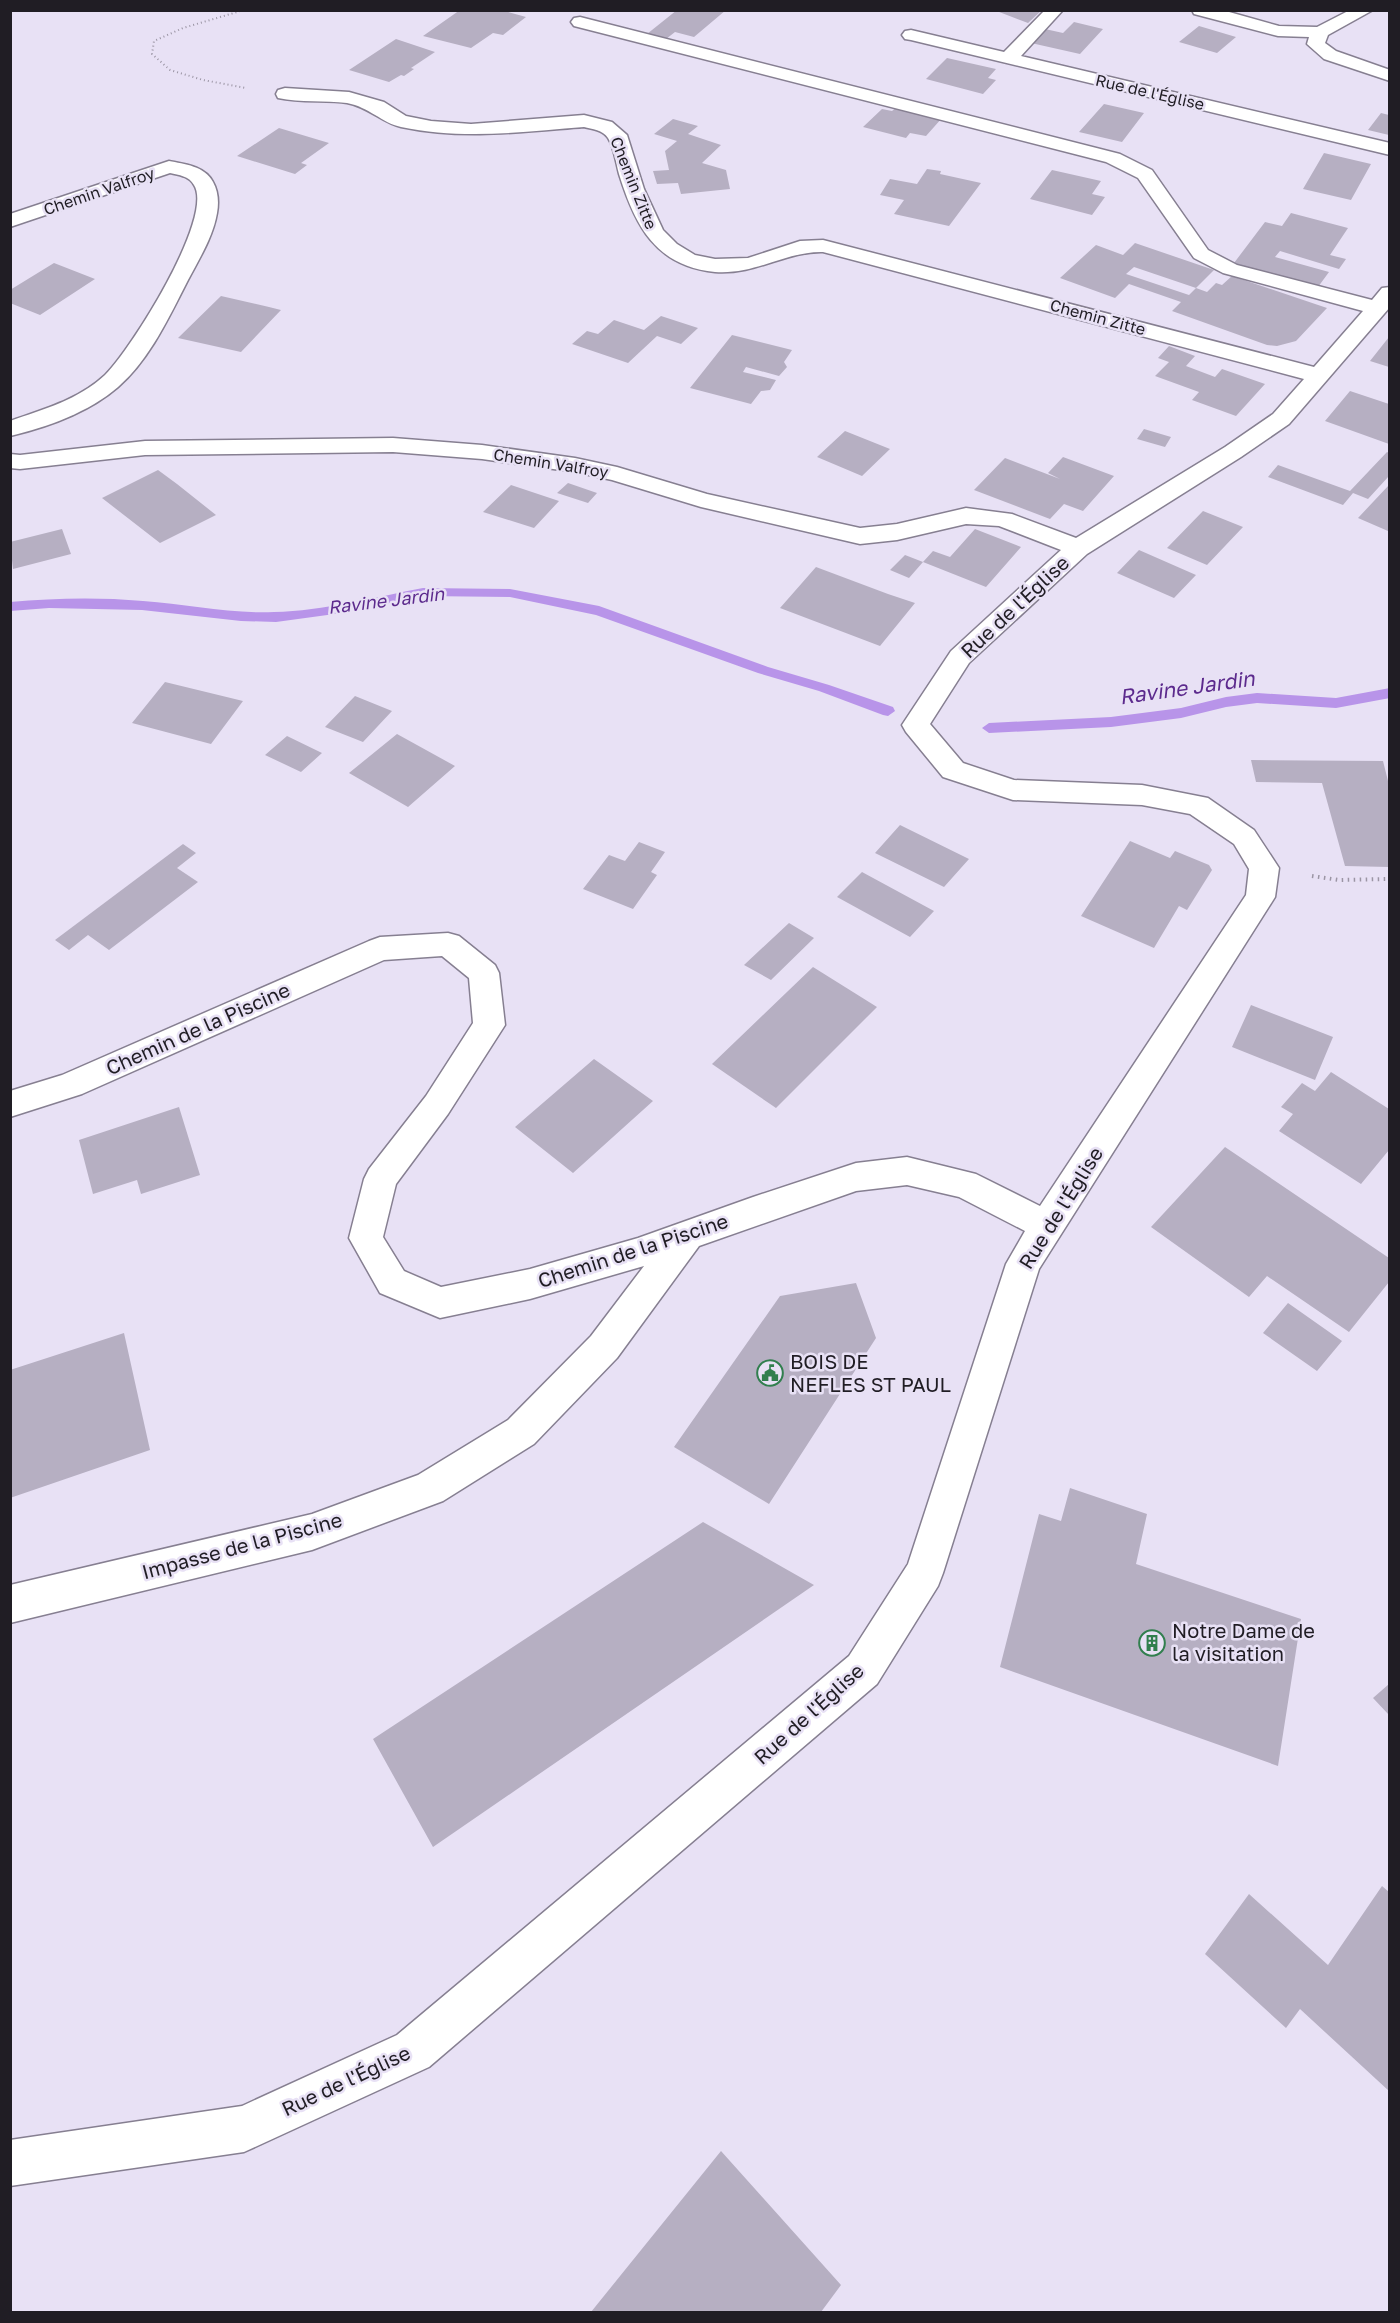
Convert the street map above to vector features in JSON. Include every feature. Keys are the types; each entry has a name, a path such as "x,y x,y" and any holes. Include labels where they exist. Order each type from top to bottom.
{"street":[{"path":"1008,58 1055,10"},
{"path":"1200,10 1278,31 1320,32 1365,10"},
{"path":"580,22 1113,158 1145,174 1201,254 1230,269 1383,301"},
{"path":"1320,32 1316,44 1330,55 1389,76"},
{"name":"Rue de l'Église","path":"910,35 1389,149"},
{"name":"Chemin Zitte","path":"285,94 349,98 377,106 400,121 431,127 471,130 584,121 605,126 617,135 646,222 663,246 684,259 714,266 749,264 802,247 823,246 1320,376"},
{"name":"Chemin Valfroy","path":"10,221 169,167 184,168 197,174 206,188 208,204 203,232 153,330 124,367 99,392 72,408 10,429"},
{"name":"Rue de l'Église","path":"10,2163 244,2129 413,2051 863,1670 924,1573 1023,1264 1260,897 1264,868 1244,837 1198,806 1142,795 1013,790 953,770 916,725 960,657 1078,548 1233,452 1281,419 1383,301"},
{"name":"Chemin Valfroy","path":"10,461 32,461 145,448 393,445 482,452 575,465 618,474 701,500 860,536 897,532 966,516 1003,519 1078,548"},
{"name":"Chemin de la Piscine","path":"10,1104 71,1085 380,949 448,944 484,972 489,1025 437,1105 381,1179 366,1238 392,1282 440,1303 530,1284 639,1253 856,1177 907,1171 964,1184 998,1199 1046,1226"},
{"name":"Impasse de la Piscine","path":"10,1604 312,1532 430,1488 521,1432 604,1347 687,1235"}],"path":[{"path":"244,10 183,28 153,41 152,54 170,70 203,80 285,94"},
{"path":"1264,868 1339,880 1389,879"}],"building":[{"path":"460,10 501,10 526,17 503,35 493,33 471,48 423,36"},
{"path":"677,10 726,10 694,37 675,32 666,39 647,34"},
{"path":"994,10 1042,10 1028,23"},
{"path":"1074,22 1103,29 1080,54 1031,43 1045,29 1063,33"},
{"path":"1199,26 1236,37 1217,53 1179,42"},
{"path":"396,39 435,52 411,68 414,69 404,76 401,75 389,82 349,70"},
{"path":"947,58 996,69 988,78 996,80 983,94 926,79"},
{"path":"1104,104 1144,113 1122,142 1079,132"},
{"path":"897,107 942,118 926,136 910,133 906,138 863,127 882,109 892,111"},
{"path":"1381,113 1389,115 1389,135 1368,130"},
{"path":"673,119 698,126 688,134 721,145 702,163 726,170 730,189 681,194 678,183 657,184 653,171 669,170 665,151 677,141 654,134"},
{"path":"279,128 329,143 301,163 307,165 295,174 237,156"},
{"path":"1324,153 1371,164 1351,200 1303,189"},
{"path":"927,169 981,183 949,226 894,214 904,200 880,195 890,179 917,184"},
{"path":"1052,170 1101,181 1092,194 1105,197 1092,215 1030,199"},
{"path":"1291,213 1348,228 1330,255 1346,259 1339,269 1280,251 1275,257 1329,272 1318,287 1234,263 1265,222 1282,226"},
{"path":"1135,243 1214,270 1196,288 1207,292 1216,283 1222,285 1232,276 1327,308 1296,341 1277,346 1267,345 1172,311 1181,302 1129,284 1115,298 1060,278 1096,245 1123,255","holes":["1134,267 1196,288 1189,295 1126,274"]},
{"path":"54,263 95,279 40,315 10,303 10,290"},
{"path":"221,296 281,310 241,352 178,338"},
{"path":"661,316 698,328 681,344 657,336 628,363 572,344 587,331 598,334 614,320 644,330"},
{"path":"732,335 792,350 784,362 787,367 779,376 746,367 743,372 776,380 770,390 761,391 751,404 690,388"},
{"path":"1389,337 1389,367 1370,361"},
{"path":"1169,346 1195,356 1186,366 1215,377 1222,369 1265,384 1236,416 1192,400 1199,392 1155,376 1169,362 1158,358"},
{"path":"1350,391 1389,404 1389,444 1325,421"},
{"path":"1144,429 1171,437 1165,447 1137,439"},
{"path":"845,431 890,449 862,476 817,457"},
{"path":"1387,452 1389,453 1389,476 1368,499 1353,493 1343,505 1268,477 1278,465 1350,491"},
{"path":"1063,457 1114,476 1083,511 1064,504 1050,519 974,490 1005,458 1060,479 1048,473"},
{"path":"158,470 216,515 160,543 102,498"},
{"path":"568,483 597,493 588,503 557,493"},
{"path":"511,485 559,501 534,528 483,512"},
{"path":"1389,485 1389,530 1388,531 1358,518"},
{"path":"1203,511 1243,527 1207,565 1167,548"},
{"path":"62,529 71,554 13,569 10,542"},
{"path":"975,529 1021,547 986,587 923,562 933,551 950,557"},
{"path":"1139,550 1196,575 1174,598 1117,573"},
{"path":"905,555 923,562 909,578 890,570"},
{"path":"816,567 915,603 880,646 780,608"},
{"path":"165,682 243,701 211,744 132,723"},
{"path":"355,696 392,711 363,742 325,727"},
{"path":"397,734 455,766 408,807 349,773"},
{"path":"287,736 322,753 301,772 265,755"},
{"path":"1251,760 1383,761 1389,785 1389,867 1345,866 1322,783 1256,782"},
{"path":"900,825 969,859 944,887 875,853"},
{"path":"1130,841 1170,858 1175,851 1209,865 1212,870 1187,910 1179,906 1154,948 1081,916"},
{"path":"639,842 665,852 651,872 657,875 633,909 583,889 609,855 625,861"},
{"path":"183,844 196,853 177,868 198,882 109,950 88,935 69,950 55,940"},
{"path":"862,872 934,911 910,937 837,897"},
{"path":"789,923 814,938 771,980 744,965"},
{"path":"813,967 877,1007 776,1108 712,1064"},
{"path":"1251,1005 1333,1037 1315,1080 1232,1047"},
{"path":"594,1059 653,1101 573,1173 515,1127"},
{"path":"1331,1072 1389,1109 1389,1150 1361,1184 1279,1131 1293,1114 1281,1107 1302,1083 1315,1091"},
{"path":"179,1107 200,1175 141,1194 137,1180 93,1194 79,1140"},
{"path":"1225,1147 1389,1258 1389,1282 1349,1332 1267,1276 1249,1297 1151,1227"},
{"name":"BOIS DE NEFLES ST PAUL","path":"856,1283 876,1338 769,1504 674,1447 780,1296"},
{"path":"1288,1303 1342,1341 1317,1371 1263,1333"},
{"path":"124,1333 150,1450 10,1498 10,1370"},
{"name":"Notre Dame de la visitation","path":"1070,1488 1147,1514 1136,1564 1301,1619 1278,1766 1000,1667 1039,1514 1061,1521"},
{"path":"703,1522 814,1585 433,1847 373,1739"},
{"path":"1389,1684 1389,1715 1373,1698"},
{"path":"1382,1886 1389,1892 1389,2091 1300,2009 1286,2028 1205,1954 1249,1894 1328,1965"},
{"path":"721,2151 841,2285 821,2312 591,2312"}],"waterway":[{"name":"Ravine Jardin","path":"10,607 49,603 142,605 241,616 276,617 342,608 423,592 510,593 599,611 763,670 824,688 888,711"},
{"name":"Ravine Jardin","path":"989,728 1111,722 1181,713 1226,702 1257,698 1336,703 1390,693"}],"place":[{"name":"BOIS DE NEFLES ST PAUL","path":"770,1373"},
{"name":"Notre Dame de la visitation","path":"1152,1643"}]}
